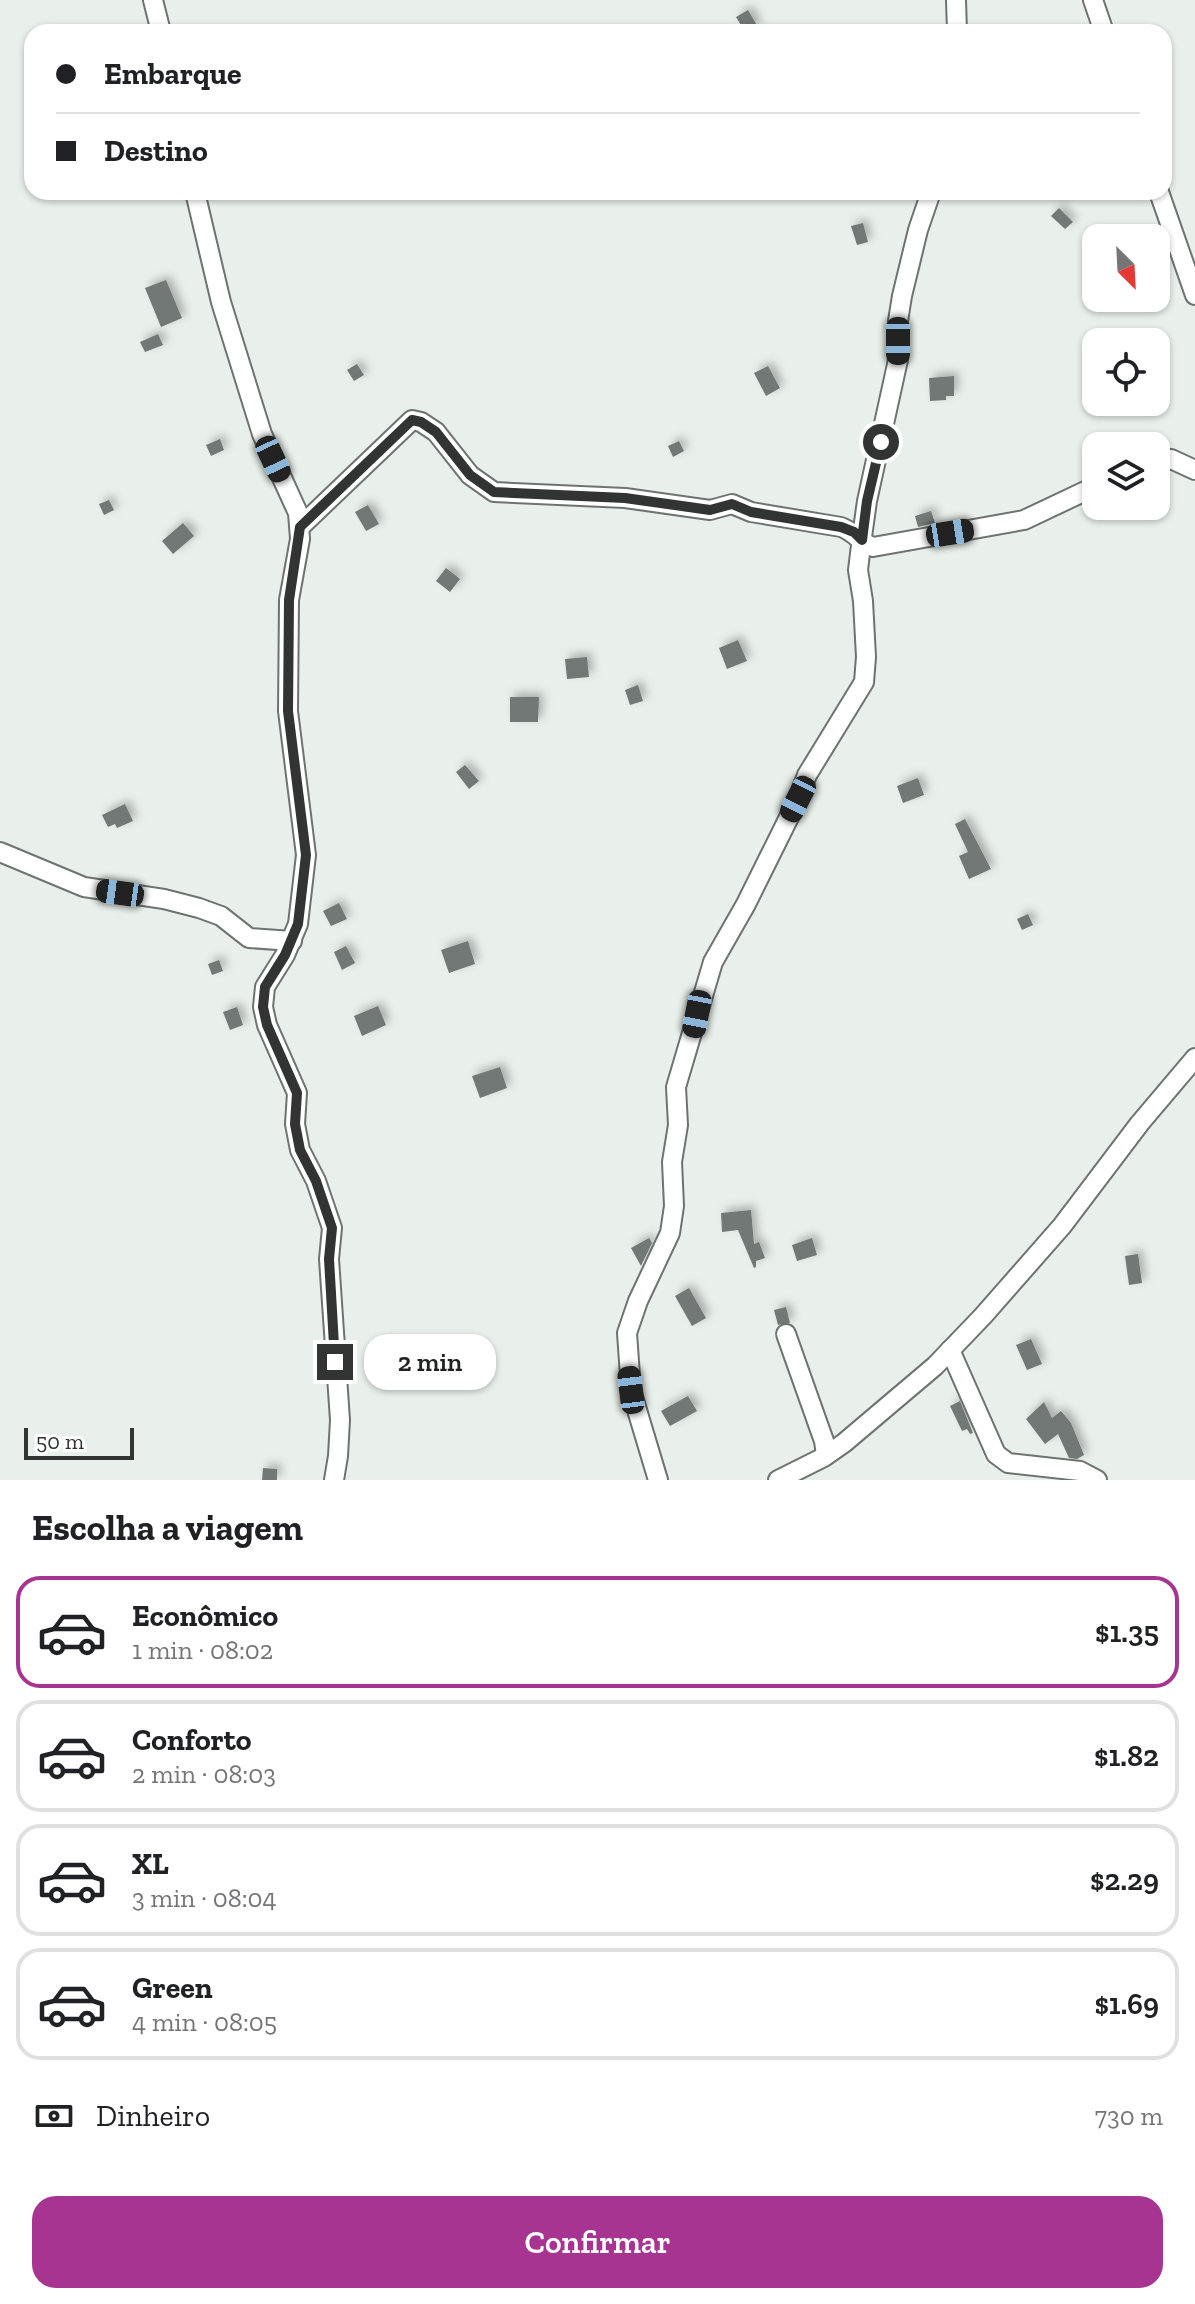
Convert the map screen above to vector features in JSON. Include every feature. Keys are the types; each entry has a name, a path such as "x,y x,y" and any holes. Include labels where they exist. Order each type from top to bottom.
{"street":[{"path":"153,0 159,24"},
{"path":"956,0 957,24"},
{"path":"1093,0 1101,24"},
{"path":"197,200 229,331 262,434 298,513 300,527 289,600 287,659 290,685 288,711 306,855 298,924 292,941 265,987 263,1007 267,1025 297,1093 295,1124 300,1150 316,1181 332,1228 329,1259 340,1420 334,1480"},
{"path":"658,1480 631,1390 627,1333 638,1301 670,1233 674,1206 672,1162 678,1125 676,1087 713,962 753,890 807,775 864,682 863,601 858,570 867,501 898,360 898,321 902,296 929,200"},
{"path":"1162,200 1195,295"},
{"path":"300,527 412,420 436,432 470,475 494,492 625,498 710,510 732,504 751,512 841,527 854,532 873,547 1024,520 1082,493"},
{"path":"1170,459 1195,470"},
{"path":"0,852 84,887 164,899 199,908 221,916 249,938 292,941"},
{"path":"778,1480 826,1455 871,1421 950,1350 1062,1226 1140,1123 1195,1058"},
{"path":"786,1334 824,1441 826,1455"},
{"path":"950,1350 1001,1460 1080,1471 1097,1480"}],"building":[{"path":"748,10 756,24 740,24 736,17"},
{"path":"1059,208 1073,222 1065,229 1051,216"},
{"path":"863,223 868,242 857,245 851,226"},
{"path":"166,280 182,318 161,327 145,288"},
{"path":"158,334 163,345 145,352 140,342"},
{"path":"357,364 364,375 354,381 347,370"},
{"path":"768,366 780,388 766,396 754,373"},
{"path":"954,376 954,396 930,401 929,378"},
{"path":"220,439 224,450 211,456 206,445"},
{"path":"679,441 684,451 673,457 668,446"},
{"path":"109,500 114,510 104,515 99,504"},
{"path":"368,505 379,524 366,531 355,512"},
{"path":"931,511 935,523 918,527 915,516"},
{"path":"183,523 194,536 173,554 162,541"},
{"path":"446,568 460,579 450,592 436,581"},
{"path":"738,640 747,661 727,669 719,648"},
{"path":"587,657 589,677 567,679 565,659"},
{"path":"638,685 643,701 630,705 625,690"},
{"path":"510,697 539,697 538,722 510,722"},
{"path":"465,765 479,781 469,789 456,772"},
{"path":"918,778 924,795 903,803 897,786"},
{"path":"125,804 133,821 117,828 115,824 108,827 102,815"},
{"path":"965,819 991,869 969,879 959,856 968,852 955,824"},
{"path":"339,903 347,919 331,926 323,911"},
{"path":"1028,914 1033,925 1022,930 1017,919"},
{"path":"468,941 475,964 449,973 441,950"},
{"path":"346,946 355,963 342,970 334,952"},
{"path":"219,960 223,971 212,975 208,964"},
{"path":"378,1006 386,1025 362,1036 354,1016"},
{"path":"237,1007 243,1025 230,1030 223,1012"},
{"path":"500,1067 507,1088 480,1098 472,1076"},
{"path":"751,1210 754,1244 759,1242 765,1258 756,1261 754,1268 738,1230 722,1232 721,1213"},
{"path":"649,1238 652,1243 641,1266 631,1248"},
{"path":"812,1238 817,1255 797,1261 792,1245"},
{"path":"1138,1254 1142,1283 1129,1285 1125,1256"},
{"path":"689,1288 706,1318 692,1326 675,1296"},
{"path":"786,1307 790,1323 778,1325 774,1310"},
{"path":"1031,1339 1042,1364 1027,1370 1016,1345"},
{"path":"688,1396 697,1411 670,1426 661,1411"},
{"path":"960,1401 973,1433 970,1434 967,1429 962,1431 950,1406"},
{"path":"1044,1402 1052,1418 1061,1411 1071,1423 1084,1455 1077,1459 1069,1458 1058,1434 1045,1444 1026,1419"},
{"path":"263,1468 277,1469 277,1480 262,1480"}],"route":[{"path":"335,1362 329,1259 332,1228 316,1181 300,1150 295,1124 297,1093 267,1025 263,1007 265,987 292,941 303,895 306,855 288,711 290,685 287,659 289,600 300,527 412,420 436,432 470,475 494,492 625,498 710,510 732,504 751,512 841,527 854,532 862,540 867,501 881,442"}]}
